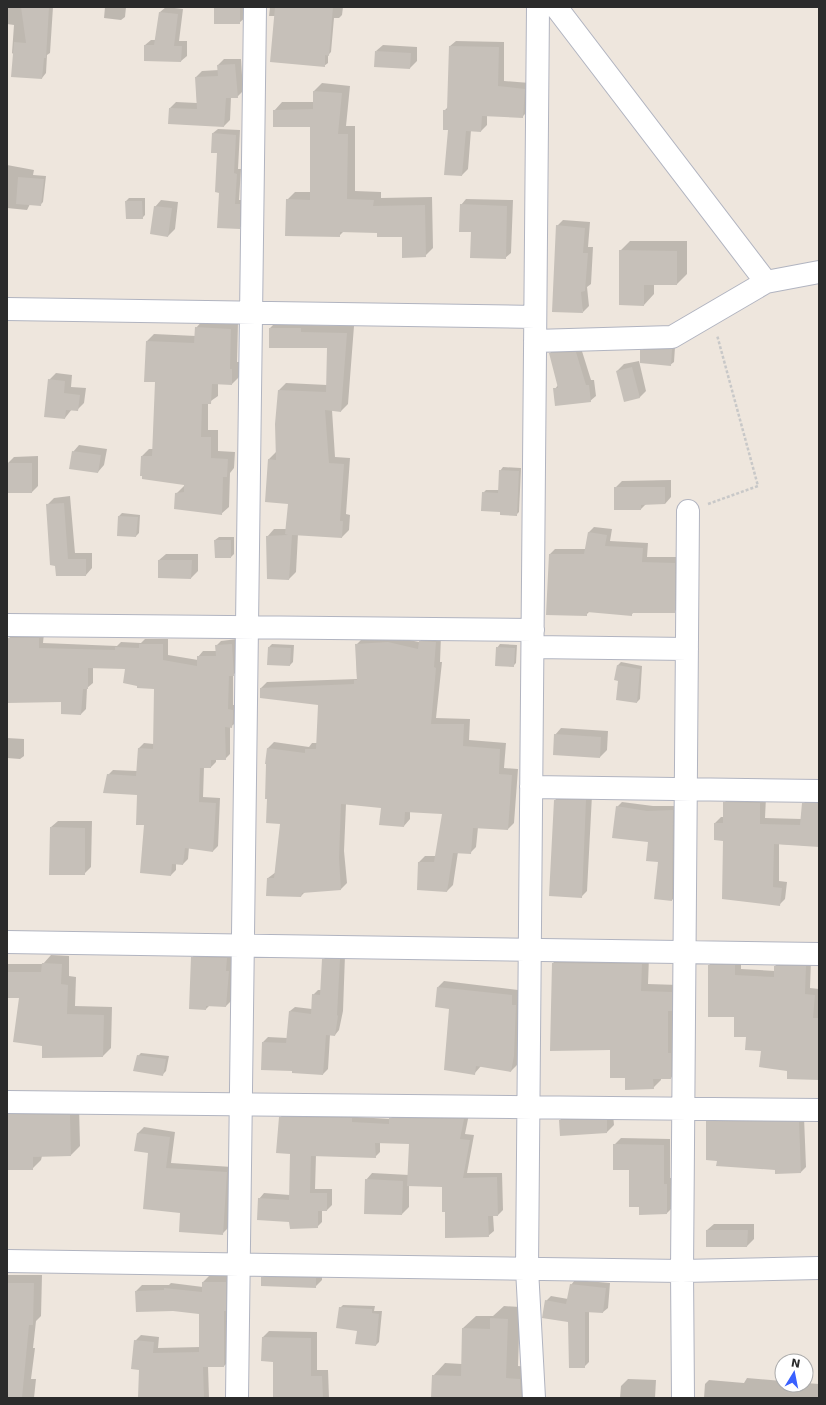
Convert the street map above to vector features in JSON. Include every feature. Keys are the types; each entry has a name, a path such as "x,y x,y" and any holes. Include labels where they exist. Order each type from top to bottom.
{"street":[{"path":"238,1398 255,7"},
{"path":"534,1398 527,1269 538,7"},
{"path":"556,7 766,282"},
{"path":"535,341 672,337 766,282 819,272"},
{"path":"7,309 535,317"},
{"path":"683,1398 682,1271 688,511"},
{"path":"7,625 247,627 533,638 687,648"},
{"path":"531,787 819,791"},
{"path":"7,942 819,954"},
{"path":"7,1102 819,1110"},
{"path":"7,1261 682,1271 819,1268"}],"path":[{"path":"688,511 758,486 711,314"}],"building":[{"path":"21,7 49,7 46,58 44,58 42,79 11,77 14,42 26,43"},
{"path":"214,7 240,7 240,24 214,24"},
{"path":"275,7 333,7 329,56 325,55 325,67 270,62"},
{"path":"159,12 178,14 174,46 182,46 181,62 144,61 144,45 154,45"},
{"path":"449,46 499,47 498,86 525,89 523,118 482,116 481,132 466,131 462,176 444,175 448,130 443,130 443,110 447,110"},
{"path":"375,51 411,53 410,69 374,67"},
{"path":"235,64 238,98 226,98 224,127 168,124 169,108 197,109 195,77 218,76 217,65"},
{"path":"313,91 342,93 338,134 348,134 347,199 374,200 373,206 425,205 426,257 402,258 402,237 377,237 377,233 340,232 340,237 285,236 286,199 310,200 310,127 273,127 273,110 313,109"},
{"path":"212,133 236,135 234,173 237,174 235,204 240,204 240,229 217,228 219,193 215,192 217,153 211,153"},
{"path":"18,177 44,179 41,206 16,204"},
{"path":"125,201 142,201 143,219 126,219"},
{"path":"460,204 507,206 506,259 470,258 471,232 459,232"},
{"path":"154,206 172,208 168,237 150,234"},
{"path":"556,225 585,228 583,253 588,253 585,291 581,292 583,313 552,312"},
{"path":"619,250 677,251 677,285 644,285 644,306 619,305"},
{"path":"195,327 231,329 230,369 232,369 232,385 212,384 211,404 202,404 201,437 211,437 211,458 228,459 227,477 223,477 222,515 174,509 175,493 184,492 184,485 142,479 142,476 140,476 141,456 152,456 155,382 144,382 146,341 194,343"},
{"path":"269,328 301,328 301,332 347,333 341,412 325,410 329,463 344,464 340,521 343,521 342,538 292,535 289,580 267,579 266,536 288,535 285,534 288,504 265,502 268,459 276,460 275,424 278,390 326,392 327,348 269,348"},
{"path":"672,349 671,366 640,363 640,350"},
{"path":"576,352 586,385 589,385 591,402 555,406 553,388 558,388 549,353"},
{"path":"632,367 640,398 624,402 616,371"},
{"path":"48,379 65,381 64,393 80,395 78,411 66,410 65,419 44,417"},
{"path":"72,451 101,455 98,473 69,469"},
{"path":"7,463 32,463 32,493 7,493"},
{"path":"499,470 519,471 517,516 500,515 500,512 481,511 482,492 498,493"},
{"path":"614,487 665,487 665,504 641,505 641,510 614,510"},
{"path":"64,503 68,559 86,559 86,576 56,576 55,566 50,565 46,504"},
{"path":"118,516 138,517 136,537 117,536"},
{"path":"588,532 607,535 605,546 643,548 642,562 675,563 675,613 632,613 632,616 587,612 587,616 546,615 549,554 584,554"},
{"path":"214,540 231,540 231,558 215,558"},
{"path":"158,560 192,560 191,579 158,578"},
{"path":"8,638 39,638 39,648 115,650 115,647 139,648 139,644 163,644 163,660 197,666 197,656 216,656 215,645 232,644 234,676 229,676 228,709 233,710 233,719 232,728 225,727 226,760 211,760 211,768 200,768 199,802 216,803 213,852 185,848 183,865 172,864 171,876 140,873 144,825 136,825 137,795 103,793 107,774 136,776 138,748 153,749 154,689 137,688 137,686 123,683 125,669 88,668 88,689 83,689 81,715 61,714 61,702 7,703"},
{"path":"419,641 436,642 434,667 436,668 431,724 464,724 463,746 500,749 499,774 512,775 508,830 473,828 471,854 453,853 447,892 417,890 418,862 434,862 442,814 405,812 404,827 379,825 381,808 341,804 339,858 341,890 302,893 301,897 266,896 267,878 274,878 280,824 266,823 267,799 265,799 265,764 267,748 305,753 305,749 316,749 318,705 260,698 260,688 354,684 354,680 357,680 355,644 388,642 418,649"},
{"path":"268,647 291,648 290,666 267,665"},
{"path":"496,647 515,648 514,667 495,666"},
{"path":"617,665 640,669 637,703 616,700 618,681 614,680"},
{"path":"554,734 601,737 600,758 553,755"},
{"path":"554,800 586,800 582,898 549,896"},
{"path":"723,802 760,803 760,824 800,825 802,803 819,803 819,847 774,844 773,887 782,888 780,906 722,899 723,841 714,840 714,823 723,823"},
{"path":"616,806 647,811 673,810 672,901 654,899 658,862 646,861 648,842 612,838"},
{"path":"50,827 85,828 85,875 49,875"},
{"path":"191,957 227,958 226,971 229,971 226,1007 206,1006 206,1010 189,1009"},
{"path":"322,959 340,959 338,1016 335,1036 326,1035 323,1075 292,1073 292,1071 261,1070 262,1042 286,1043 289,1011 311,1014 312,994 320,995"},
{"path":"42,963 62,964 61,984 68,985 67,1014 104,1015 103,1057 42,1058 42,1046 13,1042 19,998 7,998 7,972 41,972"},
{"path":"552,963 642,964 641,991 672,992 672,1011 668,1011 668,1053 671,1053 671,1079 653,1079 654,1089 625,1090 625,1078 610,1078 610,1050 550,1051"},
{"path":"708,965 735,965 735,975 774,977 774,966 806,966 805,994 815,995 813,1018 819,1018 819,1080 787,1079 787,1071 759,1067 761,1051 745,1050 746,1037 734,1037 734,1017 708,1017"},
{"path":"437,987 512,995 512,1005 516,1005 514,1056 511,1072 476,1066 475,1075 444,1070 449,1009 435,1007"},
{"path":"137,1055 166,1059 163,1076 133,1071"},
{"path":"7,1114 70,1115 71,1156 33,1157 33,1170 7,1170"},
{"path":"279,1117 352,1118 352,1122 389,1124 389,1118 464,1119 460,1139 470,1140 463,1178 497,1177 498,1216 488,1216 489,1237 445,1238 445,1212 442,1212 442,1187 407,1186 409,1144 375,1143 376,1158 311,1156 310,1193 327,1193 327,1211 318,1211 318,1228 290,1229 289,1222 257,1220 258,1198 289,1200 290,1154 276,1153"},
{"path":"559,1120 607,1120 607,1133 560,1136"},
{"path":"706,1121 799,1122 801,1173 775,1174 775,1170 716,1166 717,1161 706,1160"},
{"path":"137,1133 170,1137 166,1168 227,1172 223,1235 179,1232 180,1213 143,1209 148,1153 134,1151"},
{"path":"613,1144 664,1145 664,1184 667,1184 667,1214 639,1215 639,1207 629,1207 629,1170 613,1170"},
{"path":"365,1179 403,1181 402,1215 364,1214"},
{"path":"706,1230 748,1230 747,1247 706,1247"},
{"path":"261,1277 316,1278 316,1288 261,1286"},
{"path":"202,1282 226,1282 226,1311 224,1311 224,1367 203,1367 204,1398 138,1398 139,1370 131,1369 134,1340 154,1342 153,1353 199,1352 199,1314 173,1311 136,1312 135,1291 164,1290 164,1288 202,1292"},
{"path":"7,1283 34,1283 33,1325 29,1325 22,1398 7,1398"},
{"path":"570,1284 606,1288 603,1313 585,1312 585,1368 569,1368 568,1322 542,1318 545,1300 566,1304"},
{"path":"339,1307 372,1309 372,1313 379,1314 376,1346 355,1344 357,1331 336,1328"},
{"path":"490,1318 508,1319 506,1378 520,1379 521,1398 431,1398 432,1375 461,1376 462,1328 490,1329"},
{"path":"262,1337 311,1338 311,1376 322,1376 323,1398 273,1398 273,1362 261,1361"}]}
